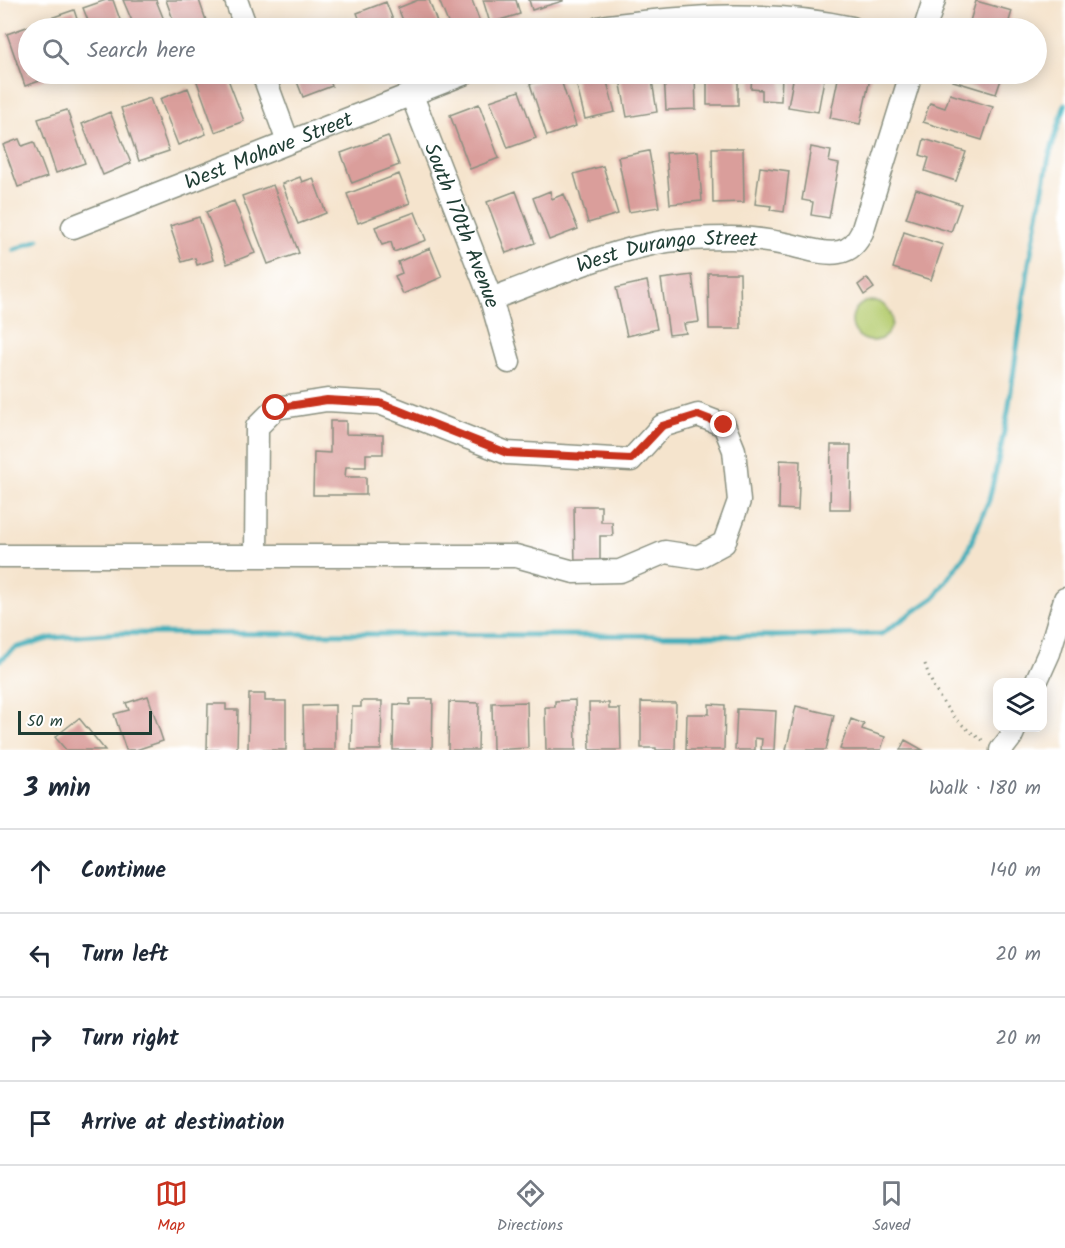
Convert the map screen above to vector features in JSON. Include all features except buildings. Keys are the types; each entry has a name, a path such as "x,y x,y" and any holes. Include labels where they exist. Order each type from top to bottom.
{"street":[{"path":"236,0 242,18"},
{"path":"928,18 934,0"},
{"path":"669,18 761,16 785,18"},
{"path":"267,84 288,142"},
{"name":"West Mohave Street","path":"73,227 436,84"},
{"name":"West Durango Street","path":"491,299 594,260 668,241 743,238 830,252 840,252 850,248 862,232 908,84"},
{"name":"South 170th Avenue","path":"411,93 491,299 509,362"},
{"path":"0,556 256,556 516,556 574,572 620,571 665,552 698,557 724,543 739,501 734,450 724,425 698,415 662,426 631,459 507,453 380,403 327,400 276,408 257,427 256,556"},
{"path":"1038,678 1049,653 1065,599"},
{"path":"993,745 1011,737 1013,732"}],"path":[{"path":"925,664 936,693 947,708 959,722 993,745"}],"green space":[{"path":"872,301 886,307 892,321 886,335 872,341 858,335 852,321 858,307"}],"waterway":[{"path":"0,660 15,648 52,638 119,633 775,636 881,634 935,597 967,552 989,500 1008,412 1029,263 1049,157 1065,104"},
{"path":"14,250 38,240"}],"route":[{"path":"276,408 327,400 380,403 507,453 631,459 662,426 698,415 724,425"}]}
